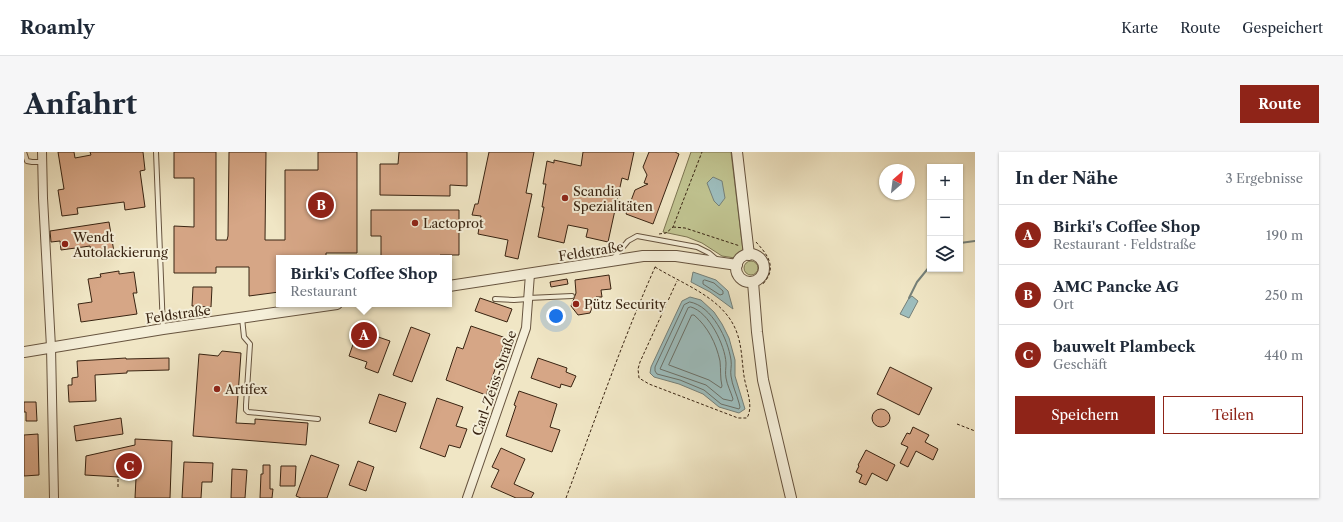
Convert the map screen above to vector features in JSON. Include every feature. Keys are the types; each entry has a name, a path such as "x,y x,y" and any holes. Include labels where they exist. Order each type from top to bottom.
{"street":[{"path":"42,152 51,347 54,498"},
{"path":"737,152 751,247 763,264 763,273 753,282 740,278 737,270 737,265 741,258 751,247"},
{"name":"Feldstraße","path":"452,286 643,256 660,255 737,265"},
{"name":"Carl-Zeiss-Straße","path":"467,498 526,328 530,274"},
{"path":"753,282 763,380 791,498"},
{"name":"Feldstraße","path":"24,352 163,329 317,307"}],"lane":[{"path":"24,152 27,161 42,162"},
{"path":"156,152 163,329"},
{"path":"611,260 628,240 637,236 643,236 697,246 709,253 719,262"},
{"path":"495,298 514,300 572,296"},
{"path":"242,318 244,336 250,344 246,410 251,413 318,419"}],"path":[{"path":"658,234 666,233 673,228 702,152"},
{"path":"673,228 685,228 732,244 751,247 769,259 771,267 768,277 762,284 761,290"},
{"path":"566,498 613,370 660,255"},
{"path":"655,267 704,295 726,314 734,326 739,337 749,397 750,412 747,418 738,418 649,384 639,378 638,369 640,362 677,280"},
{"path":"957,424 975,431"},
{"path":"118,477 118,487"}],"green space":[{"path":"691,152 731,152 743,251 735,258 722,256 702,243 687,237 663,232"},
{"path":"748,261 754,261 758,265 758,271 754,275 748,275 744,271 744,265"}],"water":[{"path":"713,177 722,181 725,198 719,206 714,201 707,183"},
{"path":"693,272 716,280 728,291 733,309 710,292 691,282"},
{"path":"912,296 918,301 909,318 900,314 909,298"},
{"path":"690,297 701,300 714,312 729,338 735,360 735,376 745,409 739,413 719,407 703,394 679,384 654,377 650,373 651,367 682,301"}],"building":[{"path":"58,152 74,152 75,158 91,155 90,152 143,152 145,170 140,171 145,207 125,210 124,202 77,208 78,214 62,216 58,190 64,189"},
{"path":"174,152 216,152 216,240 227,240 229,152 266,152 265,240 285,240 285,170 318,170 318,152 357,152 357,253 326,253 326,255 276,255 276,292 249,296 249,267 216,267 216,273 174,273 174,226 194,227 194,178 174,178"},
{"path":"399,152 467,152 467,186 450,185 450,196 380,195 380,164 398,164"},
{"path":"489,152 534,152 526,193 532,194 518,259 505,256 508,240 478,234 481,216 472,215 475,204 478,204"},
{"path":"583,152 634,152 628,180 622,178 608,242 586,237 588,229 568,225 564,243 538,237 544,207 542,207 546,184 543,184 547,161 554,163 554,160 581,166"},
{"path":"649,152 675,152 679,154 653,224 626,214 635,190 648,184 644,183 647,175 643,167"},
{"name":"Lactoprot","path":"371,210 459,210 459,255 381,255 381,236 371,236"},
{"path":"109,222 114,252 92,255 90,246 61,250 60,241 51,242 50,231"},
{"path":"119,271 119,274 134,272 137,293 133,293 137,314 81,322 78,304 92,302 88,279 101,277 100,274"},
{"path":"609,275 611,289 601,290 602,297 596,297 590,313 578,315 571,306 576,293 575,280"},
{"path":"567,279 568,284 551,287 550,282"},
{"path":"193,287 212,287 211,307 192,306"},
{"path":"480,298 512,309 507,322 475,311"},
{"path":"471,326 506,338 486,395 446,380 457,347 463,349"},
{"path":"411,327 430,334 412,382 393,375"},
{"path":"358,330 390,341 378,373 365,368 367,362 349,356"},
{"name":"Artifex","path":"222,351 241,353 236,423 255,424 255,419 308,423 306,445 193,436 199,354 218,356"},
{"path":"126,358 169,358 169,370 127,371 127,373 95,375 96,401 69,402 68,385 72,385 72,378 78,377 77,361"},
{"path":"538,358 567,368 566,372 576,376 571,387 561,384 560,388 531,378"},
{"path":"890,367 932,388 919,415 877,394"},
{"path":"519,391 557,404 550,427 560,430 552,452 506,436 516,406 514,405"},
{"path":"379,394 406,403 396,432 369,423"},
{"path":"437,398 463,407 456,426 467,429 460,448 449,445 445,457 420,448"},
{"path":"24,402 36,402 37,421 26,421"},
{"path":"877,409 885,409 890,414 888,425 885,427 877,427 872,422 872,414"},
{"path":"121,418 123,434 76,441 74,426"},
{"path":"913,427 929,435 925,442 938,449 933,460 916,451 908,467 900,463 908,447 901,444 907,433 910,434"},
{"path":"38,434 39,475 24,476 24,435"},
{"path":"135,439 172,441 170,498 135,498 136,478 85,475 86,456 135,445"},
{"path":"501,448 525,459 514,484 534,493 531,498 516,498 491,487 499,470 492,467"},
{"path":"866,450 895,465 887,481 872,473 866,485 859,482 862,475 856,472"},
{"path":"311,455 339,465 327,498 301,498 296,496"},
{"path":"358,461 374,467 366,491 349,485"},
{"path":"184,462 213,463 212,482 202,482 201,498 182,498"},
{"path":"263,465 270,465 270,489 273,489 272,498 260,498"},
{"path":"281,466 296,466 295,486 280,486"},
{"path":"232,469 247,470 245,498 231,498"}],"waterway":[{"path":"963,243 975,241"},
{"path":"909,298 917,282 927,270"}],"place":[{"name":"Scandia Spezialitäten","path":"565,198"},
{"name":"AMC Pancke AG","path":"321,205"},
{"name":"Lactoprot","path":"415,223"},
{"name":"Wendt Autolackierung","path":"65,244"},
{"name":"Pütz Security","path":"576,304"},
{"name":"Birki's Coffee Shop","path":"364,335"},
{"name":"Artifex","path":"217,389"},
{"name":"bauwelt Plambeck","path":"129,466"}]}
